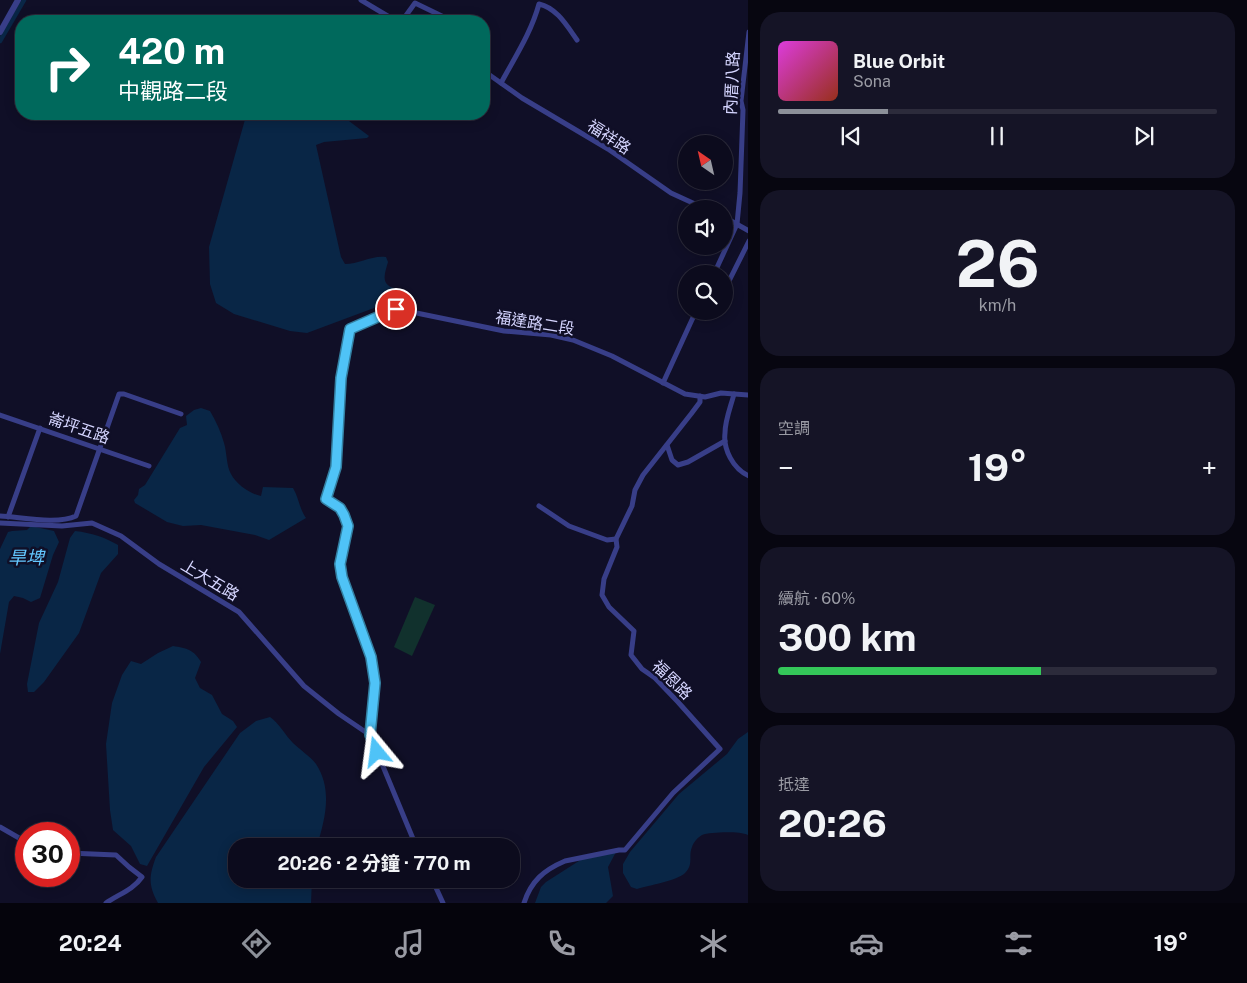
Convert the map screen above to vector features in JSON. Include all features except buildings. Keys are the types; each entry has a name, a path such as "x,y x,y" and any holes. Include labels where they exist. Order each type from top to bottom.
{"street":[{"path":"0,32 18,0"},
{"path":"361,0 386,15"},
{"path":"406,15 415,3 440,15"},
{"path":"500,83 525,41 539,4 560,16 577,40"},
{"name":"內厝八路","path":"718,265 737,224 740,193 741,101 748,32"},
{"name":"福祥路","path":"490,76 522,98 608,149 671,193 686,200"},
{"path":"733,222 748,231"},
{"path":"733,273 748,241"},
{"path":"741,257 748,260"},
{"name":"福達路二段","path":"370,735 375,683 371,657 342,577 340,564 348,526 340,508 326,499 336,467 341,378 350,329 396,309 504,331 551,335 573,340 612,356 685,394 705,397 721,393 748,395"},
{"path":"662,383 692,320"},
{"path":"0,516 68,519 76,516 119,394 124,394 182,414"},
{"path":"734,394 724,441 731,460 748,476"},
{"name":"福恩路","path":"524,903 533,882 557,864 625,850 673,793 720,749 678,702 655,678 642,669 631,655 634,631 609,607 602,595 604,579 617,547 616,539 632,506 636,490 643,475 700,402 700,396"},
{"name":"崙坪五路","path":"0,415 149,466"},
{"path":"8,517 40,428"},
{"path":"667,445 672,460 678,465 688,462 724,441"},
{"path":"539,506 569,526 607,540 616,539"},
{"path":"68,519 74,524"},
{"name":"上大五路","path":"0,523 62,526 92,523 121,536 160,564 239,612 304,686 339,714 370,735"},
{"path":"370,735 413,838"},
{"path":"0,827 15,836"},
{"path":"80,853 116,855 142,877 130,890 106,903"},
{"path":"436,888 443,903"}],"green space":[{"path":"415,597 435,605 412,656 394,647"}],"water":[{"path":"245,120 348,120 369,136 367,138 324,142 316,145 341,257 345,264 381,257 386,257 388,262 385,281 394,288 390,296 374,308 307,333 290,331 234,314 216,303 210,284 209,247"},
{"path":"201,408 210,411 216,423 224,443 227,463 233,478 248,491 261,496 263,487 293,488 306,518 269,540 255,535 201,525 183,526 167,522 135,503 134,500 138,495 139,489 145,485 180,428 187,425 186,416 194,410"},
{"name":"旱埤","path":"31,526 54,531 59,542 53,555 40,598 31,602 14,596 9,602 0,654 0,549 8,532 27,530"},
{"path":"75,531 92,534 113,542 118,545 118,554 101,573 79,633 44,682 34,692 28,692 27,684 39,623 58,582 70,538"},
{"path":"173,646 190,650 196,655 201,662 195,678 200,688 212,695 222,714 233,721 237,727 204,767 147,866 140,864 131,846 113,830 106,744 112,703 122,675 131,661 141,664"},
{"path":"270,717 293,743 314,761 324,784 326,794 325,815 319,838 228,838 228,888 312,888 311,903 158,903 151,886 152,870 156,857 240,733 256,721"},
{"path":"748,732 748,835 725,832 702,835 697,839 691,850 688,870 681,876 637,889 631,887 623,873 623,864 630,852 679,794 727,754 738,739"},
{"path":"616,852 608,867 613,896 606,903 535,903 541,887 546,882 582,859"}],"waterway":[{"path":"15,15 24,0"},
{"path":"0,41 15,15"}],"route":[{"path":"377,752 370,735 375,683 371,657 342,577 340,564 348,526 340,508 326,499 336,467 341,378 350,329 396,309"}]}
